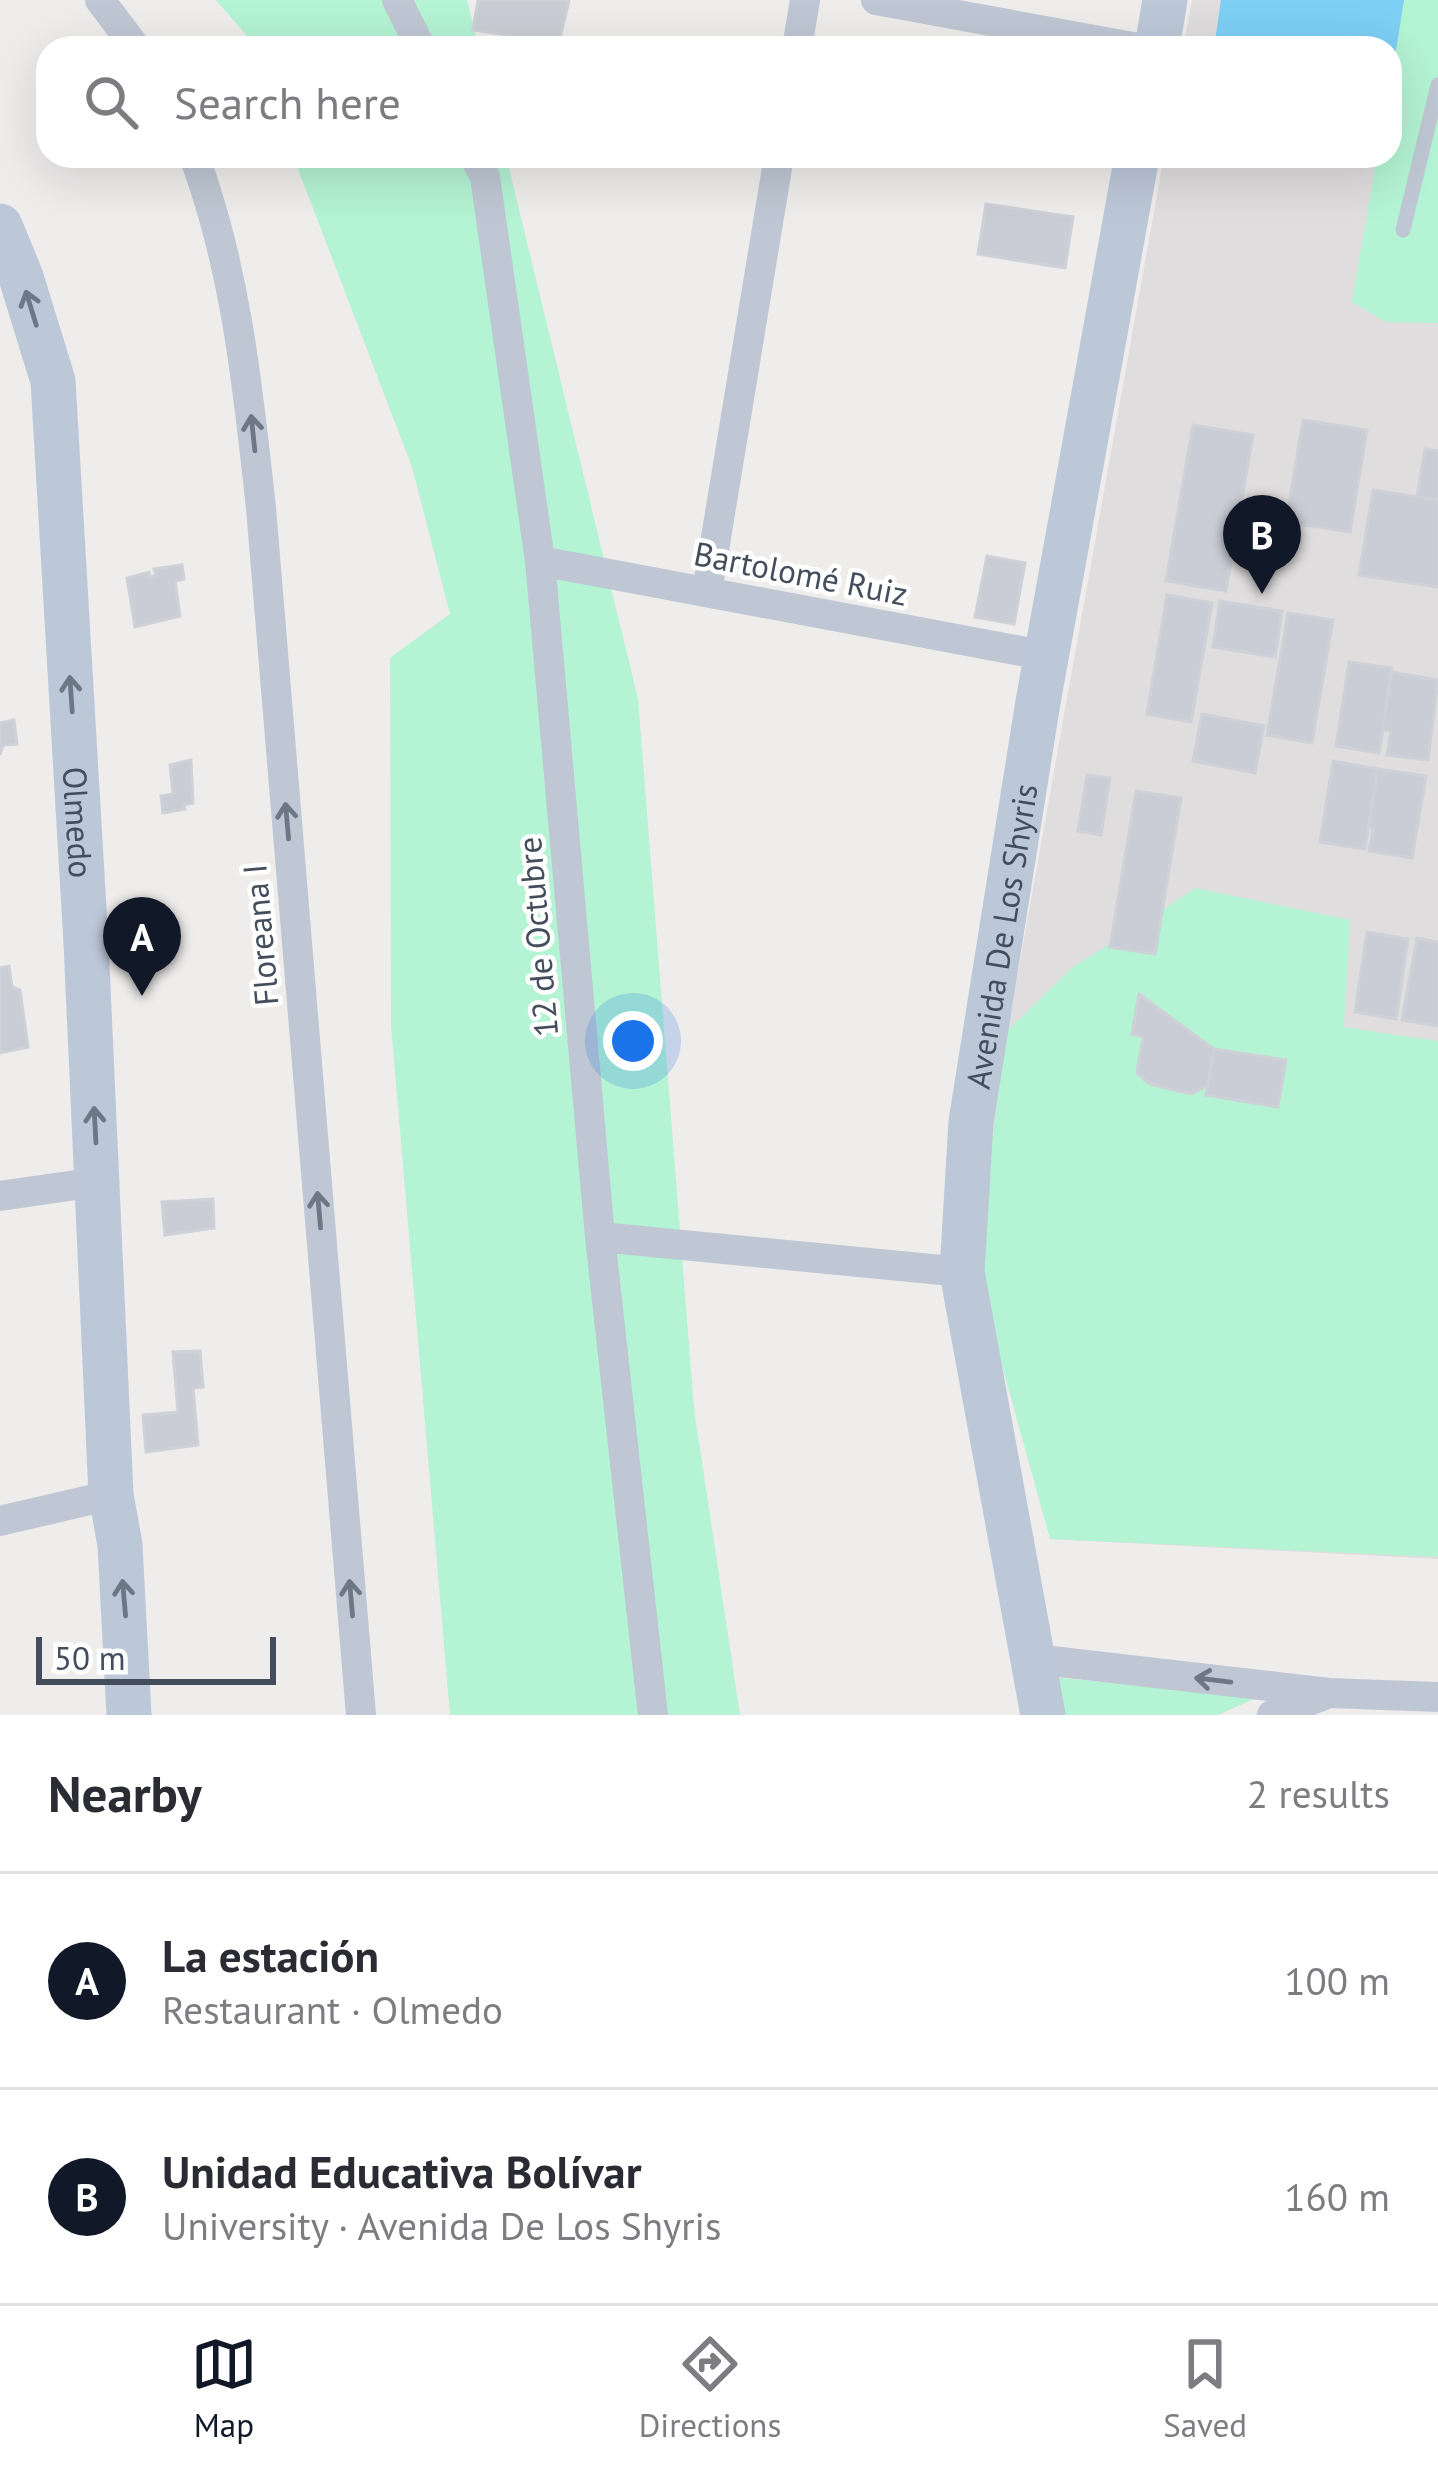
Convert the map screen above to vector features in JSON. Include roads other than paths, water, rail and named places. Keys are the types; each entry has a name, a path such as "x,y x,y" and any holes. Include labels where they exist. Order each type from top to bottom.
{"street":[{"path":"100,0 127,36"},
{"path":"398,0 415,36"},
{"path":"799,36 805,0"},
{"path":"876,0 1072,36"},
{"path":"1158,36 1165,0"},
{"name":"Floreana I","path":"198,168 242,337 261,508 362,1715"},
{"name":"12 de Octubre","path":"480,168 540,560 600,1237 653,1715"},
{"path":"707,592 777,168"},
{"name":"Avenida De Los Shyris","path":"1043,1715 962,1272 971,1122 1135,168"},
{"name":"Olmedo","path":"0,226 22,277 53,382 111,1495 120,1545 129,1715"},
{"name":"Bartolomé Ruiz","path":"540,560 1048,656"},
{"path":"0,1196 97,1182"},
{"path":"600,1237 962,1272"},
{"path":"0,1521 111,1495"},
{"path":"1034,1659 1329,1693 1362,1705 1438,1697"},
{"path":"1272,1715 1329,1693"}],"lane":[{"path":"1403,230 1438,85"}],"water":[{"path":"1221,0 1404,0 1398,36 1216,36"}],"place":[{"name":"Unidad Educativa Bolívar","path":"1262,594"},
{"name":"La estación","path":"142,996"}]}
